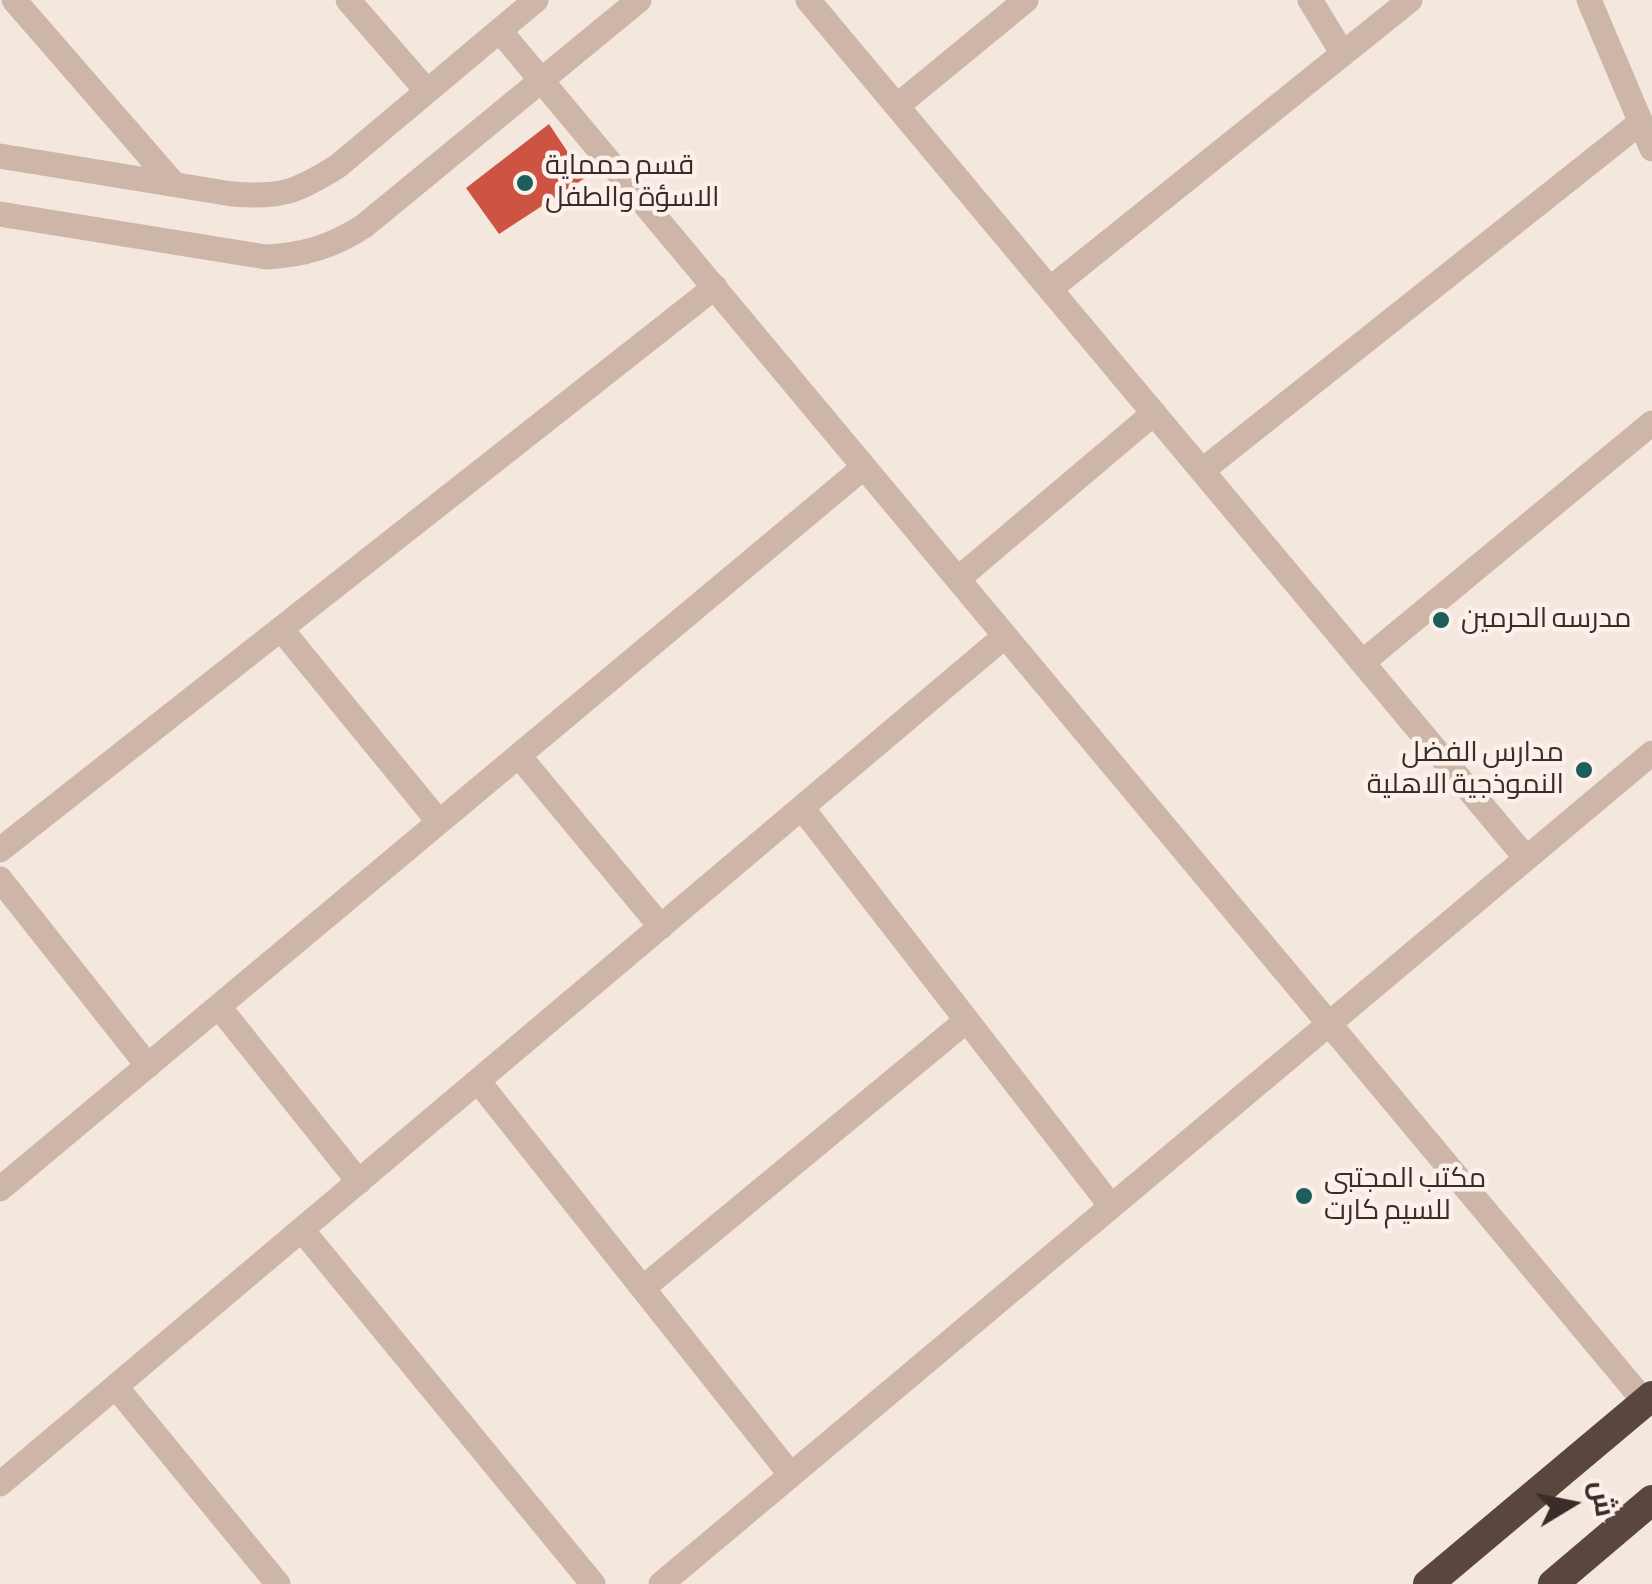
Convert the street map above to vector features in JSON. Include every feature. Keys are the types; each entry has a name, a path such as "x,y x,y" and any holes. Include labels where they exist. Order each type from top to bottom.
{"highway":[{"path":"1428,1584 1648,1400"},
{"path":"1552,1584 1652,1500"}],"street":[{"path":"14,0 173,183"},
{"path":"348,0 427,91"},
{"path":"0,156 255,196 288,193 338,166 536,0"},
{"path":"0,214 266,257 319,250 364,226 640,0"},
{"path":"808,0 1526,858"},
{"path":"897,106 1026,0"},
{"path":"1310,0 1343,54"},
{"path":"1050,289 1410,0"},
{"path":"1590,0 1652,149"},
{"path":"500,30 1329,1024 1648,1400"},
{"path":"1203,470 1641,122"},
{"path":"0,850 714,287"},
{"path":"958,579 1154,412"},
{"path":"1364,661 1652,423"},
{"path":"0,1189 864,468"},
{"path":"281,629 440,822"},
{"path":"0,1484 1006,636"},
{"path":"661,1584 1652,753"},
{"path":"519,756 661,927"},
{"path":"802,808 1111,1206"},
{"path":"3,888 148,1066"},
{"path":"219,1006 359,1182"},
{"path":"643,1288 966,1020"},
{"path":"478,1081 791,1476"},
{"path":"302,1230 592,1584"},
{"path":"116,1387 278,1584"}],"building":[{"name":"قسم حمماية الاسؤة والطفل","path":"549,124 585,178 499,234 466,188"}],"place":[{"name":"قسم حمماية الاسؤة والطفل","path":"525,183"},
{"name":"مدرسه الحرمين","path":"1441,620"},
{"name":"مدارس الفضل النموذجية الاهلية","path":"1584,770"},
{"name":"مكتب المجتبى للسيم كارت","path":"1304,1196"}]}
